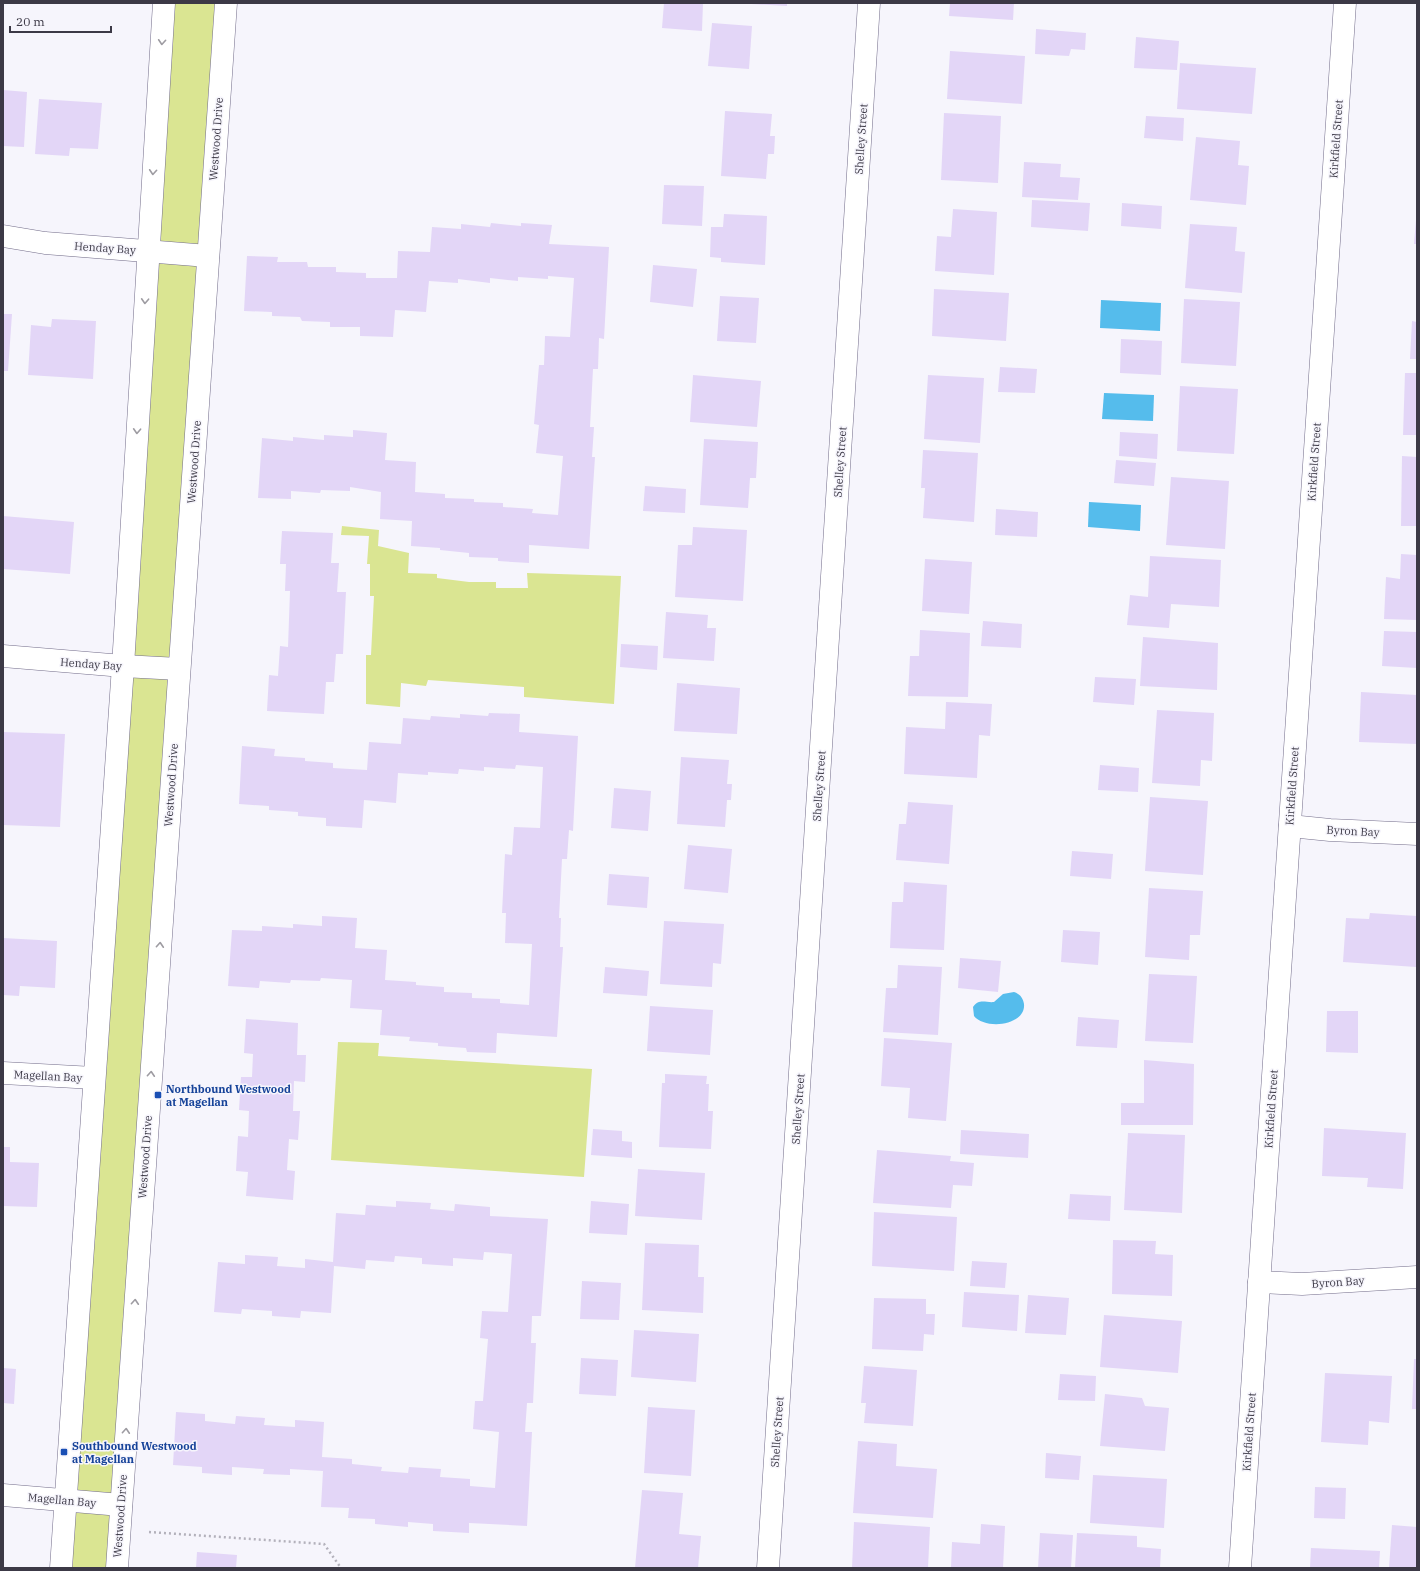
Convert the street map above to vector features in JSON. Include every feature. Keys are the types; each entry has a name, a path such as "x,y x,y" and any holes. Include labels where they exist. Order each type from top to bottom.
{"street":[{"path":"61,1568 123,666 164,3"},
{"name":"Westwood Drive","path":"117,1568 226,3"},
{"name":"Shelley Street","path":"768,1568 869,3"},
{"name":"Kirkfield Street","path":"1240,1568 1345,3"},
{"name":"Henday Bay","path":"3,236 45,243 208,256"},
{"name":"Henday Bay","path":"3,656 179,669"},
{"name":"Byron Bay","path":"1290,826 1330,830 1417,834"},
{"name":"Magellan Bay","path":"3,1073 94,1078"},
{"name":"Byron Bay","path":"1259,1282 1302,1284 1417,1277"},
{"name":"Magellan Bay","path":"3,1495 121,1505"}],"path":[{"path":"149,1532 324,1544 341,1568"}],"green space":[{"path":"164,3 226,3 117,1568 61,1568"},
{"path":"342,526 379,530 378,546 409,553 408,573 437,574 437,578 469,582 496,582 496,588 528,588 527,573 621,576 614,704 524,697 524,687 428,680 426,686 401,683 400,707 366,704 366,655 371,655 374,596 370,596 370,564 367,564 369,536 341,535"},
{"path":"338,1042 379,1043 378,1056 592,1069 584,1177 331,1160"}],"water":[{"path":"1101,300 1161,303 1160,331 1100,328"},
{"path":"1104,393 1154,395 1153,421 1102,419"},
{"path":"1089,502 1141,505 1140,531 1088,527"},
{"path":"1014,992 1021,996 1024,1004 1023,1011 1019,1017 1004,1024 995,1024 979,1020 974,1016 973,1007 975,1004 980,1002 994,1002 1003,994"}],"building":[{"path":"664,3 703,3 702,31 662,28"},
{"path":"787,3 787,6 751,4"},
{"path":"950,3 1014,3 1013,20 949,16"},
{"path":"712,23 752,26 749,69 708,66"},
{"path":"1036,29 1086,33 1085,50 1071,49 1069,56 1035,54"},
{"path":"1136,37 1179,41 1177,70 1134,68"},
{"path":"950,51 1025,56 1022,104 947,99"},
{"path":"1180,63 1256,68 1252,114 1177,109"},
{"path":"3,90 27,92 24,147 3,146"},
{"path":"39,99 102,103 98,149 70,148 69,156 35,154"},
{"path":"725,111 772,114 770,136 775,136 774,154 768,154 766,179 721,176"},
{"path":"944,113 1001,116 998,183 941,180"},
{"path":"1146,116 1184,118 1183,141 1144,138"},
{"path":"1196,137 1240,141 1238,165 1249,166 1246,205 1190,200"},
{"path":"1024,162 1061,164 1060,177 1080,178 1078,200 1022,197"},
{"path":"664,185 704,186 702,226 662,224"},
{"path":"1032,200 1090,203 1088,231 1031,227"},
{"path":"1122,203 1162,206 1161,229 1121,226"},
{"path":"953,209 997,212 994,275 935,271 937,236 951,237"},
{"path":"724,214 767,216 765,265 721,262 721,258 710,257 711,227 723,227"},
{"path":"1416,220 1417,244 1414,244"},
{"path":"491,223 521,226 521,223 552,225 549,244 609,247 604,339 599,338 598,369 593,369 590,427 594,427 592,457 595,457 589,549 529,545 529,563 498,561 498,558 469,557 469,553 440,550 440,548 411,546 412,521 380,519 381,492 350,487 350,491 321,490 320,493 291,491 291,499 258,498 262,438 293,441 293,437 324,440 324,435 353,437 353,430 387,433 385,460 416,462 415,492 445,494 445,498 474,499 474,502 503,503 503,507 533,509 532,513 558,515 563,456 536,453 539,425 534,424 539,365 544,365 545,336 570,337 574,278 548,276 548,279 518,277 518,281 490,278 490,283 458,279 458,283 429,281 426,312 395,310 393,337 360,336 360,327 330,327 330,322 302,321 300,317 272,316 272,312 244,311 247,256 278,257 277,262 307,262 308,267 336,267 336,272 366,273 366,278 397,278 398,251 430,252 432,227 461,229 461,224 490,227"},
{"path":"1190,224 1237,227 1235,251 1245,252 1242,293 1185,288"},
{"path":"653,265 697,269 693,307 650,302"},
{"path":"934,289 1009,293 1006,341 932,336"},
{"path":"720,296 759,298 756,343 717,341"},
{"path":"1184,299 1240,302 1236,366 1181,363"},
{"path":"3,314 12,314 8,371 3,371"},
{"path":"52,319 96,321 93,379 28,375 31,325 51,327"},
{"path":"1412,321 1417,322 1417,359 1410,359"},
{"path":"1121,339 1162,341 1161,375 1120,373"},
{"path":"1000,367 1037,369 1035,393 998,392"},
{"path":"1405,373 1417,373 1417,435 1403,435"},
{"path":"693,375 761,381 757,427 690,422"},
{"path":"928,375 984,378 980,443 924,439"},
{"path":"1180,386 1238,389 1234,454 1177,451"},
{"path":"1120,432 1158,434 1157,459 1119,456"},
{"path":"704,439 758,442 756,478 750,478 748,508 700,505"},
{"path":"923,450 978,453 974,522 923,518 925,488 921,488"},
{"path":"1402,456 1417,457 1417,526 1401,526"},
{"path":"1116,460 1156,463 1154,486 1114,483"},
{"path":"1171,477 1229,481 1225,549 1166,545"},
{"path":"645,486 686,489 685,513 643,511"},
{"path":"996,509 1038,512 1037,537 995,535"},
{"path":"3,516 74,522 70,574 3,569"},
{"path":"693,527 747,530 743,601 675,597 678,545 692,545"},
{"path":"282,531 333,533 331,563 339,563 337,592 346,592 343,654 336,654 334,682 326,682 324,714 267,711 269,675 278,676 280,646 288,647 290,591 285,591 286,564 280,564"},
{"path":"1401,554 1417,555 1417,620 1384,619 1386,577 1400,579"},
{"path":"1150,556 1221,560 1219,607 1171,604 1169,628 1127,625 1130,595 1148,597"},
{"path":"925,559 972,562 969,614 922,611"},
{"path":"666,612 708,615 707,628 716,628 714,661 663,658"},
{"path":"983,621 1022,624 1021,648 981,646"},
{"path":"920,630 970,633 968,697 908,696 910,656 919,656"},
{"path":"1384,631 1417,632 1417,668 1382,666"},
{"path":"1143,637 1218,643 1217,690 1140,686"},
{"path":"621,644 658,646 657,670 620,667"},
{"path":"1095,677 1136,679 1134,705 1093,702"},
{"path":"677,683 740,688 737,734 674,731"},
{"path":"1361,692 1417,695 1417,744 1359,742"},
{"path":"946,702 992,704 990,736 979,735 977,778 904,774 906,727 945,729"},
{"path":"1157,710 1214,713 1212,761 1201,760 1200,786 1152,783"},
{"path":"489,713 520,714 519,732 578,736 573,831 569,830 567,859 562,859 559,918 561,918 560,947 563,947 557,1037 497,1033 496,1053 467,1052 466,1048 438,1046 438,1043 409,1041 410,1037 380,1035 382,1010 350,1008 352,980 321,978 320,981 291,980 290,983 260,981 259,988 228,986 232,930 262,931 262,926 293,928 293,924 322,926 322,916 357,918 355,948 387,950 385,980 416,982 416,985 444,987 444,992 472,993 472,998 500,999 500,1003 529,1005 532,944 505,943 506,913 502,913 505,854 512,855 514,827 540,828 543,767 516,765 515,769 484,767 484,771 459,769 458,774 428,772 428,775 398,773 396,803 364,800 362,828 326,826 326,818 298,816 298,812 269,810 269,806 239,804 242,746 275,749 274,756 305,758 305,761 333,763 333,768 367,770 369,742 401,744 403,718 430,720 431,716 460,718 460,714 488,716"},
{"path":"3,732 65,734 60,827 3,825"},
{"path":"681,757 729,760 727,784 732,784 731,800 727,800 725,827 677,824"},
{"path":"1100,765 1139,768 1138,792 1098,790"},
{"path":"614,788 651,791 648,831 611,828"},
{"path":"1150,797 1208,801 1203,875 1145,871"},
{"path":"908,802 953,805 949,864 896,860 899,824 906,824"},
{"path":"688,845 732,849 728,893 684,889"},
{"path":"1072,851 1113,854 1111,879 1070,876"},
{"path":"609,874 649,877 647,908 607,905"},
{"path":"904,882 947,885 944,950 890,948 892,902 903,902"},
{"path":"1149,888 1203,891 1200,935 1190,935 1189,960 1145,957"},
{"path":"1370,913 1417,916 1416,967 1343,962 1346,918 1369,919"},
{"path":"664,921 724,924 721,964 713,963 712,987 660,984"},
{"path":"1063,930 1100,932 1098,965 1061,962"},
{"path":"3,938 57,941 55,988 20,986 19,996 3,995"},
{"path":"960,958 1001,961 998,992 958,988"},
{"path":"898,965 942,967 938,1035 883,1032 886,988 897,988"},
{"path":"605,967 649,971 647,996 603,993"},
{"path":"1149,974 1197,976 1193,1043 1145,1041"},
{"path":"650,1006 713,1010 710,1055 647,1051"},
{"path":"1327,1011 1358,1011 1358,1053 1326,1052"},
{"path":"1078,1017 1119,1020 1117,1048 1076,1046"},
{"path":"246,1019 298,1023 297,1055 306,1055 305,1082 294,1081 293,1111 300,1111 298,1140 289,1139 287,1170 295,1171 293,1200 246,1196 248,1172 236,1171 238,1136 248,1137 249,1111 239,1110 241,1077 252,1077 253,1054 244,1053"},
{"path":"884,1038 952,1043 946,1121 908,1118 910,1088 881,1086"},
{"path":"1144,1060 1194,1064 1193,1125 1121,1125 1121,1103 1144,1103"},
{"path":"665,1074 707,1076 706,1084 709,1084 708,1111 713,1111 711,1149 659,1147 662,1083 665,1083"},
{"path":"1324,1128 1406,1133 1403,1189 1367,1187 1368,1178 1322,1176"},
{"path":"593,1129 622,1131 622,1141 632,1142 632,1158 591,1155"},
{"path":"961,1130 1029,1134 1028,1158 960,1154"},
{"path":"1128,1133 1185,1135 1182,1213 1124,1210"},
{"path":"3,1147 10,1147 10,1162 39,1163 37,1207 3,1206"},
{"path":"877,1150 951,1156 950,1161 974,1163 972,1186 953,1185 951,1208 873,1203"},
{"path":"638,1169 705,1173 702,1220 635,1216"},
{"path":"1070,1194 1111,1196 1110,1221 1068,1219"},
{"path":"396,1201 431,1203 430,1209 454,1211 455,1204 490,1207 490,1216 548,1219 541,1316 532,1316 531,1343 536,1343 533,1403 527,1403 525,1432 532,1432 527,1526 469,1523 469,1533 433,1531 433,1524 408,1522 408,1527 375,1524 375,1519 348,1518 349,1508 321,1507 323,1471 290,1469 290,1475 263,1474 264,1469 232,1467 232,1475 202,1473 202,1467 173,1465 176,1412 205,1414 205,1421 235,1424 236,1416 265,1418 264,1425 295,1427 295,1420 324,1422 322,1457 352,1459 352,1464 382,1467 381,1471 408,1473 409,1467 441,1469 440,1477 470,1479 470,1486 495,1488 499,1432 473,1429 475,1401 483,1401 488,1339 480,1338 482,1311 508,1312 512,1254 484,1252 483,1260 453,1258 453,1266 422,1264 422,1258 395,1256 394,1262 366,1260 365,1269 334,1266 331,1313 301,1311 300,1318 272,1316 272,1311 242,1309 241,1314 214,1312 218,1262 245,1264 245,1255 278,1257 277,1266 305,1268 305,1259 333,1262 336,1213 365,1215 366,1205 396,1207"},
{"path":"591,1201 629,1204 627,1235 589,1233"},
{"path":"874,1212 957,1217 954,1271 872,1266"},
{"path":"1113,1240 1156,1241 1155,1254 1173,1255 1172,1296 1112,1294"},
{"path":"645,1243 699,1245 698,1277 704,1277 703,1313 642,1310"},
{"path":"972,1261 1007,1263 1005,1288 970,1286"},
{"path":"582,1281 621,1283 619,1320 580,1319"},
{"path":"964,1292 1019,1295 1017,1331 962,1327"},
{"path":"1028,1295 1069,1298 1066,1335 1025,1333"},
{"path":"874,1298 926,1299 926,1314 935,1314 934,1335 924,1334 923,1351 872,1349"},
{"path":"1104,1315 1182,1321 1178,1373 1100,1367"},
{"path":"634,1330 699,1334 696,1382 631,1377"},
{"path":"581,1358 618,1360 616,1396 579,1394"},
{"path":"1414,1359 1417,1359 1417,1409 1412,1409"},
{"path":"864,1366 917,1370 913,1426 864,1423 866,1403 861,1403"},
{"path":"3,1368 16,1369 14,1404 3,1403"},
{"path":"1325,1373 1392,1376 1389,1423 1369,1421 1368,1445 1321,1442"},
{"path":"1060,1374 1096,1376 1095,1401 1058,1400"},
{"path":"1105,1394 1142,1398 1145,1406 1169,1408 1165,1451 1100,1446"},
{"path":"648,1407 695,1410 691,1476 644,1473"},
{"path":"858,1441 897,1444 896,1466 937,1469 933,1518 853,1513"},
{"path":"1046,1453 1081,1456 1079,1480 1045,1478"},
{"path":"1093,1475 1167,1479 1164,1528 1090,1523"},
{"path":"1315,1487 1346,1488 1345,1519 1314,1518"},
{"path":"642,1490 683,1493 679,1534 701,1536 698,1568 635,1568"},
{"path":"854,1522 930,1527 928,1568 852,1568"},
{"path":"981,1524 1005,1526 1003,1568 951,1568 952,1542 980,1544"},
{"path":"1392,1525 1417,1527 1417,1568 1389,1568"},
{"path":"1040,1533 1073,1535 1071,1568 1038,1568"},
{"path":"1077,1533 1137,1536 1137,1547 1161,1549 1160,1568 1075,1568"},
{"path":"1311,1548 1380,1551 1379,1568 1310,1568"},
{"path":"197,1552 237,1555 236,1568 196,1568"}],"place":[{"name":"Northbound Westwood at Magellan","path":"158,1095"},
{"name":"Southbound Westwood at Magellan","path":"64,1452"}]}
